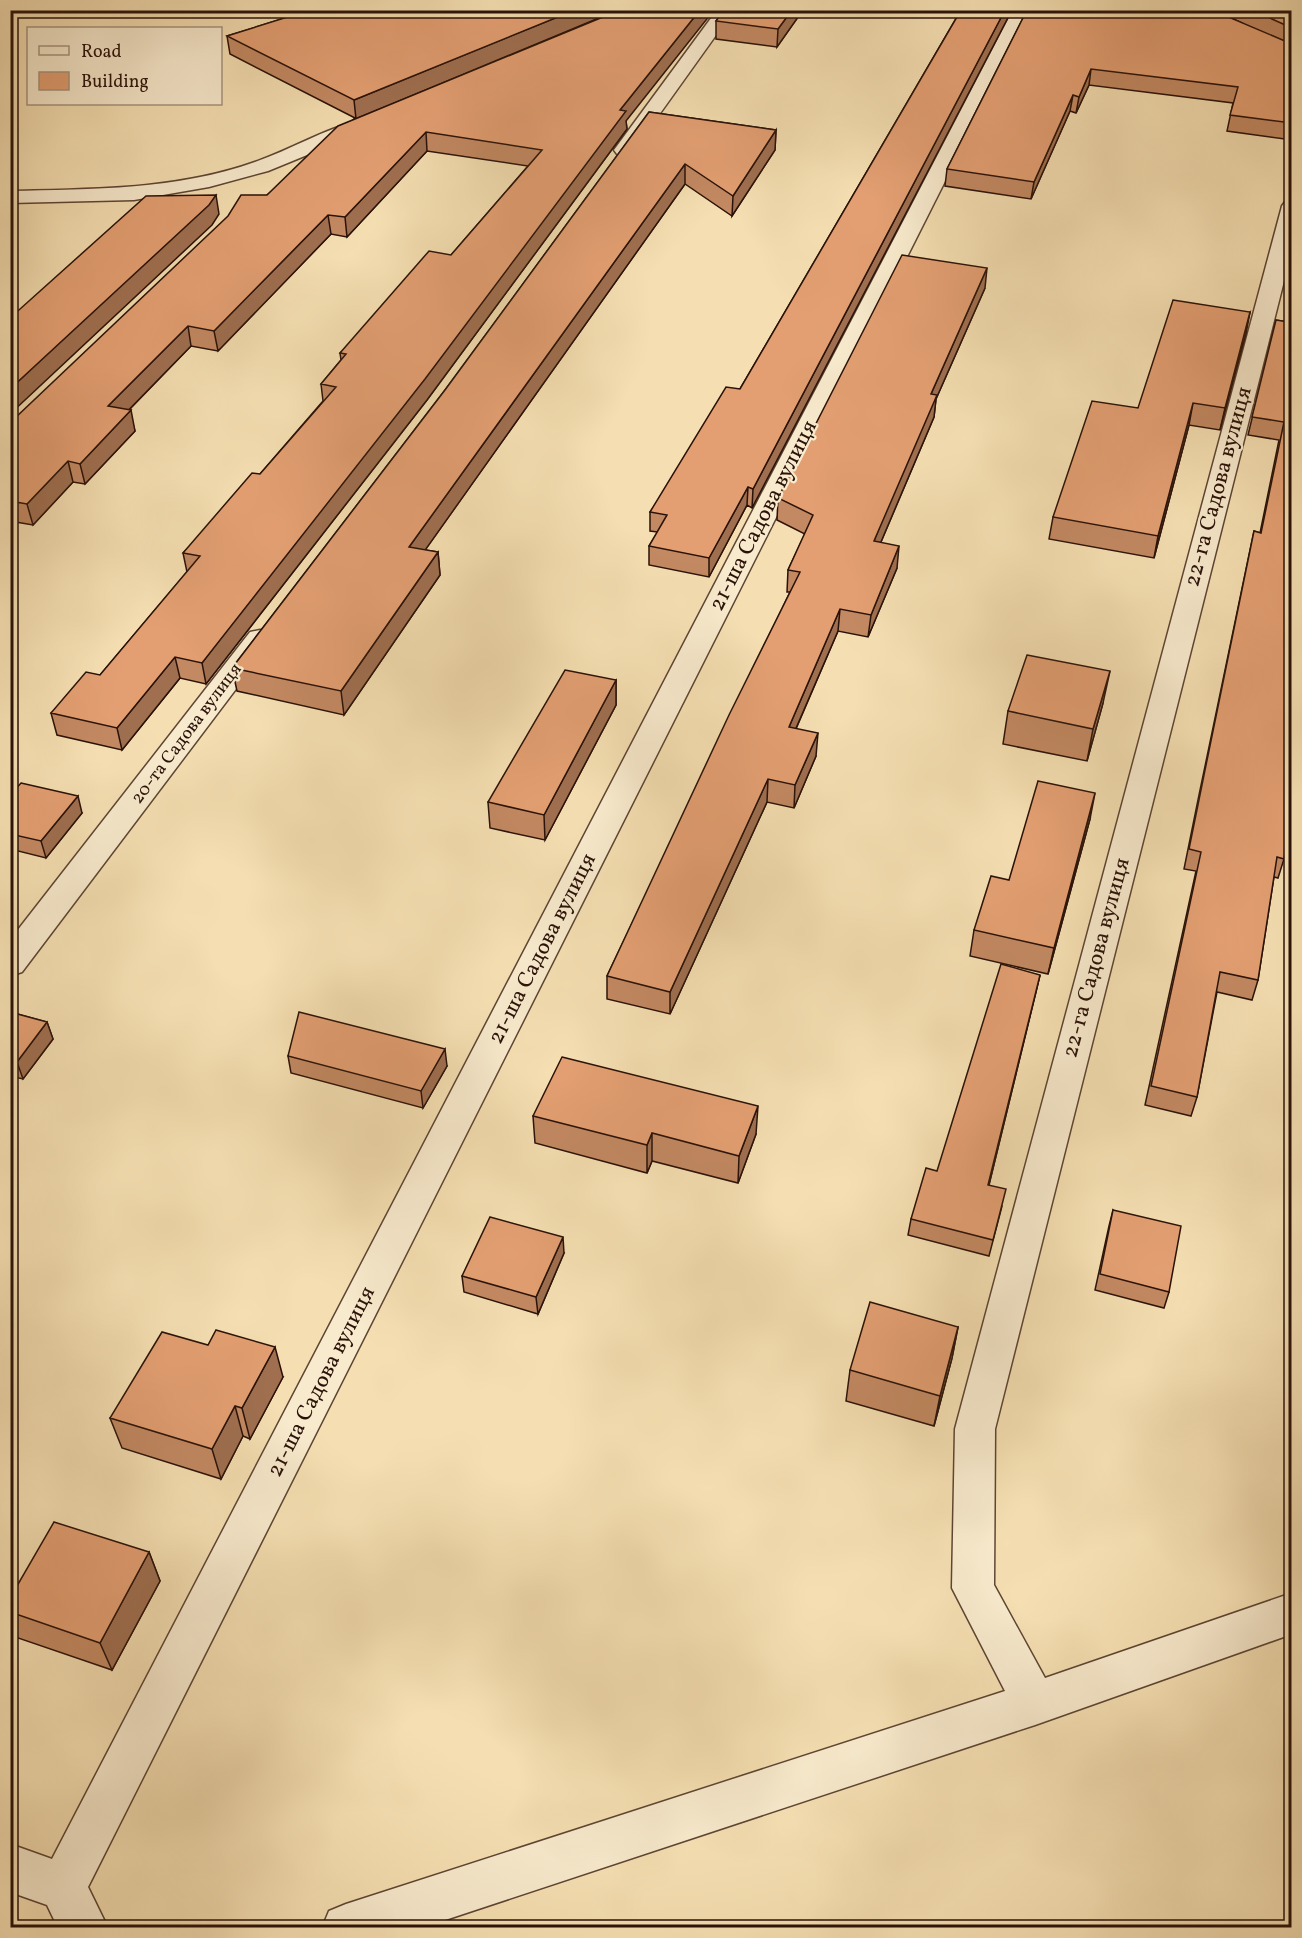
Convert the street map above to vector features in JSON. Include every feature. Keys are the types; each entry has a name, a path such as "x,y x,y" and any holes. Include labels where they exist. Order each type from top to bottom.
{"street":[{"path":"613,165 726,10"},
{"name":"21-ша Садова вулиця","path":"63,1887 1022,10"},
{"path":"10,197 134,194 209,181 261,167 381,118"},
{"path":"244,194 261,167"},
{"name":"22-га Садова вулиця","path":"1035,1703 973,1588 975,1430 1292,206"},
{"name":"20-та Садова вулиця","path":"10,964 271,624"},
{"path":"346,1928 1035,1703 1292,1613"},
{"path":"10,1868 63,1887 84,1928"}],"building":[{"path":"310,10 575,10 354,100 227,36"},
{"path":"620,10 700,10 620,110 626,111 425,379 202,663 175,657 117,728 51,713 86,672 100,675 200,556 183,553 252,473 260,474 336,387 321,384 346,354 340,353 429,251 451,255 542,150 426,132 345,217 328,215 214,331 188,326 108,406 131,410 80,464 68,461 27,504 10,501 10,419 15,418 228,216 241,195 267,195 338,126"},
{"path":"724,10 792,10 778,29 716,21"},
{"path":"961,10 1005,10 753,489 748,487 709,558 649,546 667,515 650,512 726,387 740,389"},
{"path":"1027,10 1212,10 1292,44 1292,123 1230,115 1238,87 1091,69 1079,97 1073,95 1034,182 947,169"},
{"path":"1252,10 1292,10 1292,28"},
{"path":"649,112 776,130 733,196 685,164 409,547 438,552 341,691 232,668 445,390"},
{"path":"216,195 209,205 10,389 10,318 146,196"},
{"path":"902,255 987,268 931,394 937,395 874,541 899,546 871,615 840,609 789,727 818,733 795,785 768,779 670,992 607,976 729,715 800,572 788,570 813,515 778,498"},
{"path":"1173,300 1250,312 1225,408 1193,403 1158,536 1053,517 1092,401 1138,408"},
{"path":"1292,308 1292,804 1284,859 1277,857 1258,980 1220,972 1197,1097 1151,1086 1201,852 1189,849 1254,531 1261,533 1284,422 1252,417 1276,320 1288,322"},
{"path":"1027,655 1110,671 1093,729 1008,711"},
{"path":"565,670 616,680 544,815 488,802"},
{"path":"1038,781 1095,793 1054,948 974,930 991,876 1009,880"},
{"path":"21,783 78,796 41,841 10,834 10,795"},
{"path":"1001,964 1040,975 988,1185 1006,1189 993,1240 911,1219 926,1168 937,1171"},
{"path":"10,1012 47,1022 17,1062 10,1061"},
{"path":"299,1012 445,1049 421,1091 288,1056"},
{"path":"562,1057 758,1106 739,1156 652,1133 647,1145 533,1116"},
{"path":"1113,1210 1181,1226 1169,1292 1100,1274"},
{"path":"490,1217 563,1237 536,1297 462,1276"},
{"path":"870,1302 958,1327 940,1396 850,1370"},
{"path":"216,1330 275,1347 242,1408 235,1406 212,1449 110,1418 162,1332 208,1345"},
{"path":"54,1522 149,1552 100,1643 10,1612 10,1598"}]}
